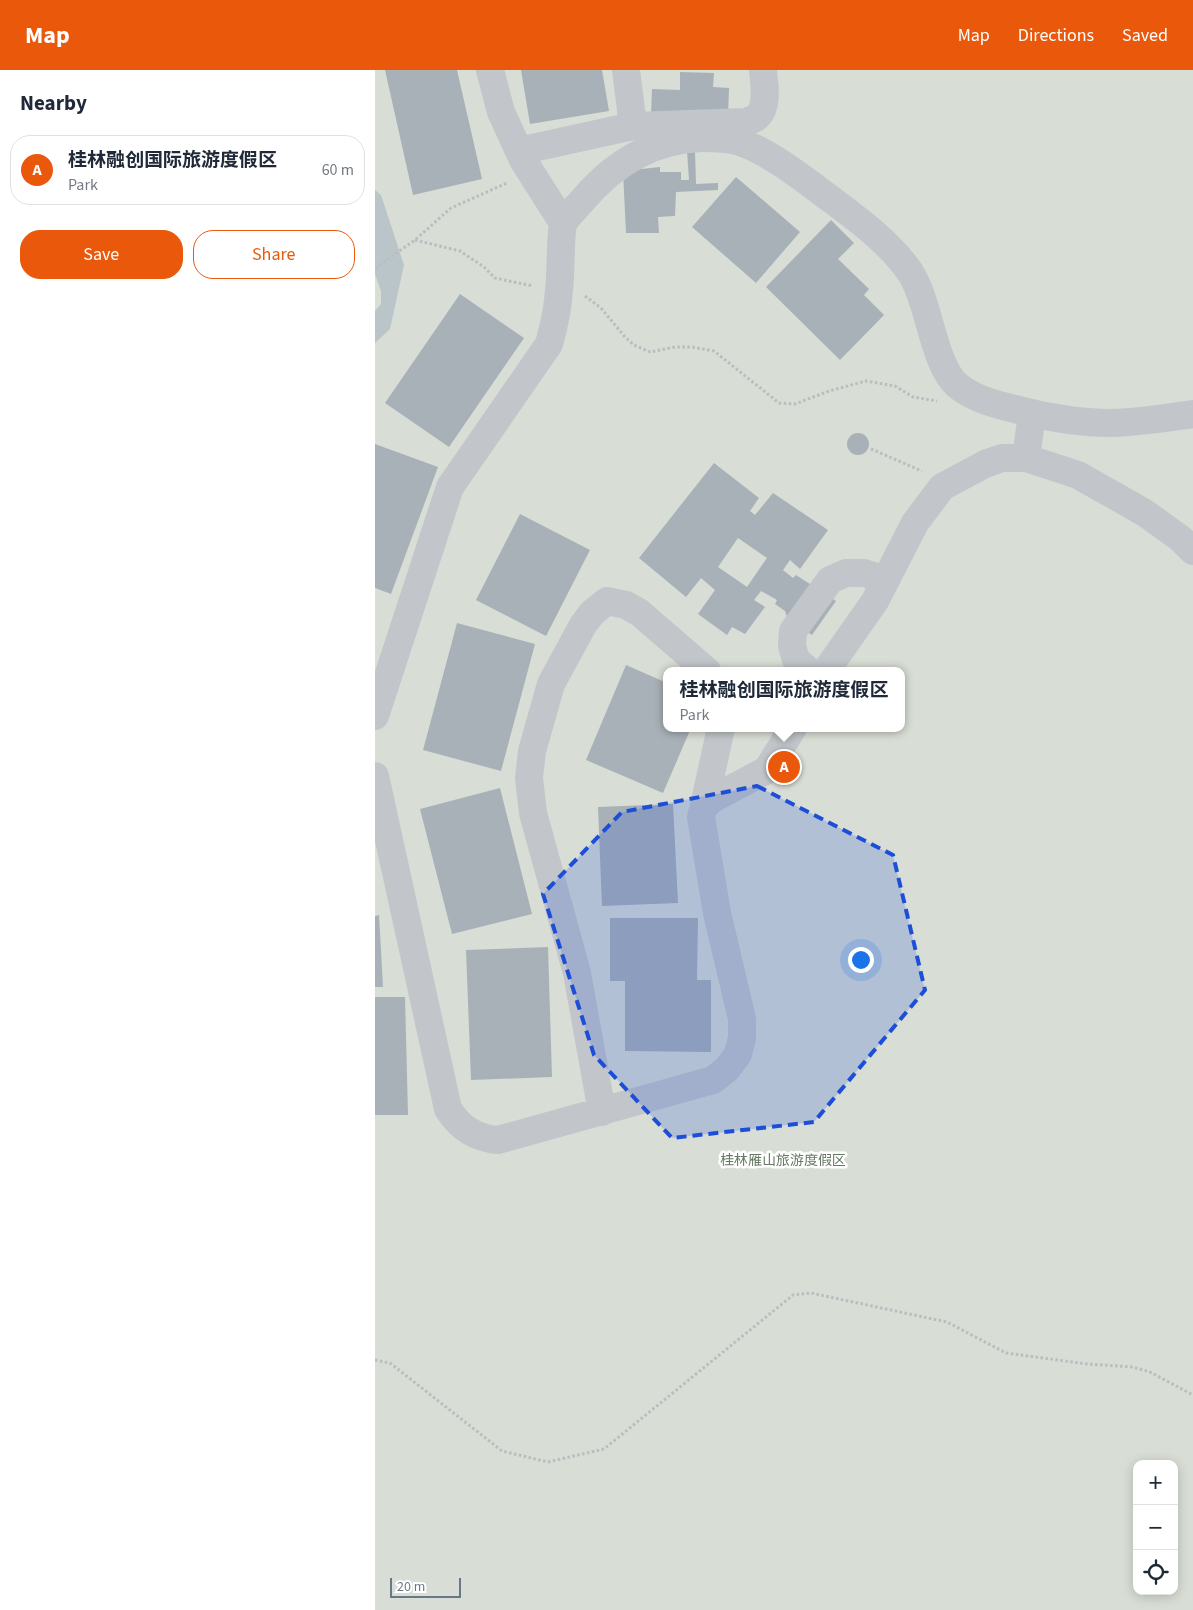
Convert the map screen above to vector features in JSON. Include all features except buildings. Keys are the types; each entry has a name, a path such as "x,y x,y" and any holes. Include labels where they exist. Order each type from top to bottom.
{"lane":[{"path":"375,716 450,487 549,344 556,320 560,289 563,223 525,162 501,112 489,70"},
{"path":"626,70 633,126"},
{"path":"525,162 633,126 746,122 757,117 764,104 763,70"},
{"path":"563,223 607,174 640,152 691,138 724,138 740,142 757,149 797,174 865,226 899,258 910,272 925,303 939,354 946,370 957,384 984,401 1062,420 1110,423 1153,420 1193,414"},
{"path":"1026,458 1032,414"},
{"path":"829,667 875,601 915,522 942,487 985,464 1002,458 1026,458 1078,475 1093,482 1145,514 1181,539 1193,551"},
{"path":"804,667 796,660 792,646 793,631 830,580 847,573 864,573 886,580"},
{"path":"602,1112 577,973 533,813 529,778 532,751 551,684 583,625 592,613 607,601 626,606 640,613 702,667"},
{"path":"375,776 448,1109 466,1129 475,1135 498,1140 713,1080 727,1070 737,1054 742,1038 742,1019 717,913 701,817 720,732"},
{"path":"704,806 767,770 791,732"}],"path":[{"path":"375,268 415,240 451,208 525,162"},
{"path":"415,240 460,251 484,267 495,278 520,284 578,291 601,308 625,338 634,345 650,352 675,347 691,347 714,352 779,403 795,404 829,391 866,381 895,386 913,397 935,402 957,384"},
{"path":"871,449 924,472 942,487"},
{"path":"375,1360 390,1363 502,1451 548,1462 603,1450 793,1295 811,1293 947,1322 1005,1353 1087,1364 1133,1367 1150,1372 1193,1396"}],"highlighted area":[{"path":"757,786 893,855 925,990 814,1122 672,1138 594,1055 543,894 622,812"}],"green space":[{"name":"桂林雁山旅游度假区","path":"375,70 1193,70 1193,1610 375,1610"}],"shaded area":[{"path":"375,190 381,195 404,265 390,329 375,343 375,311 381,304 381,291 375,274"}],"place":[{"name":"桂林融创国际旅游度假区","path":"784,767"}]}
